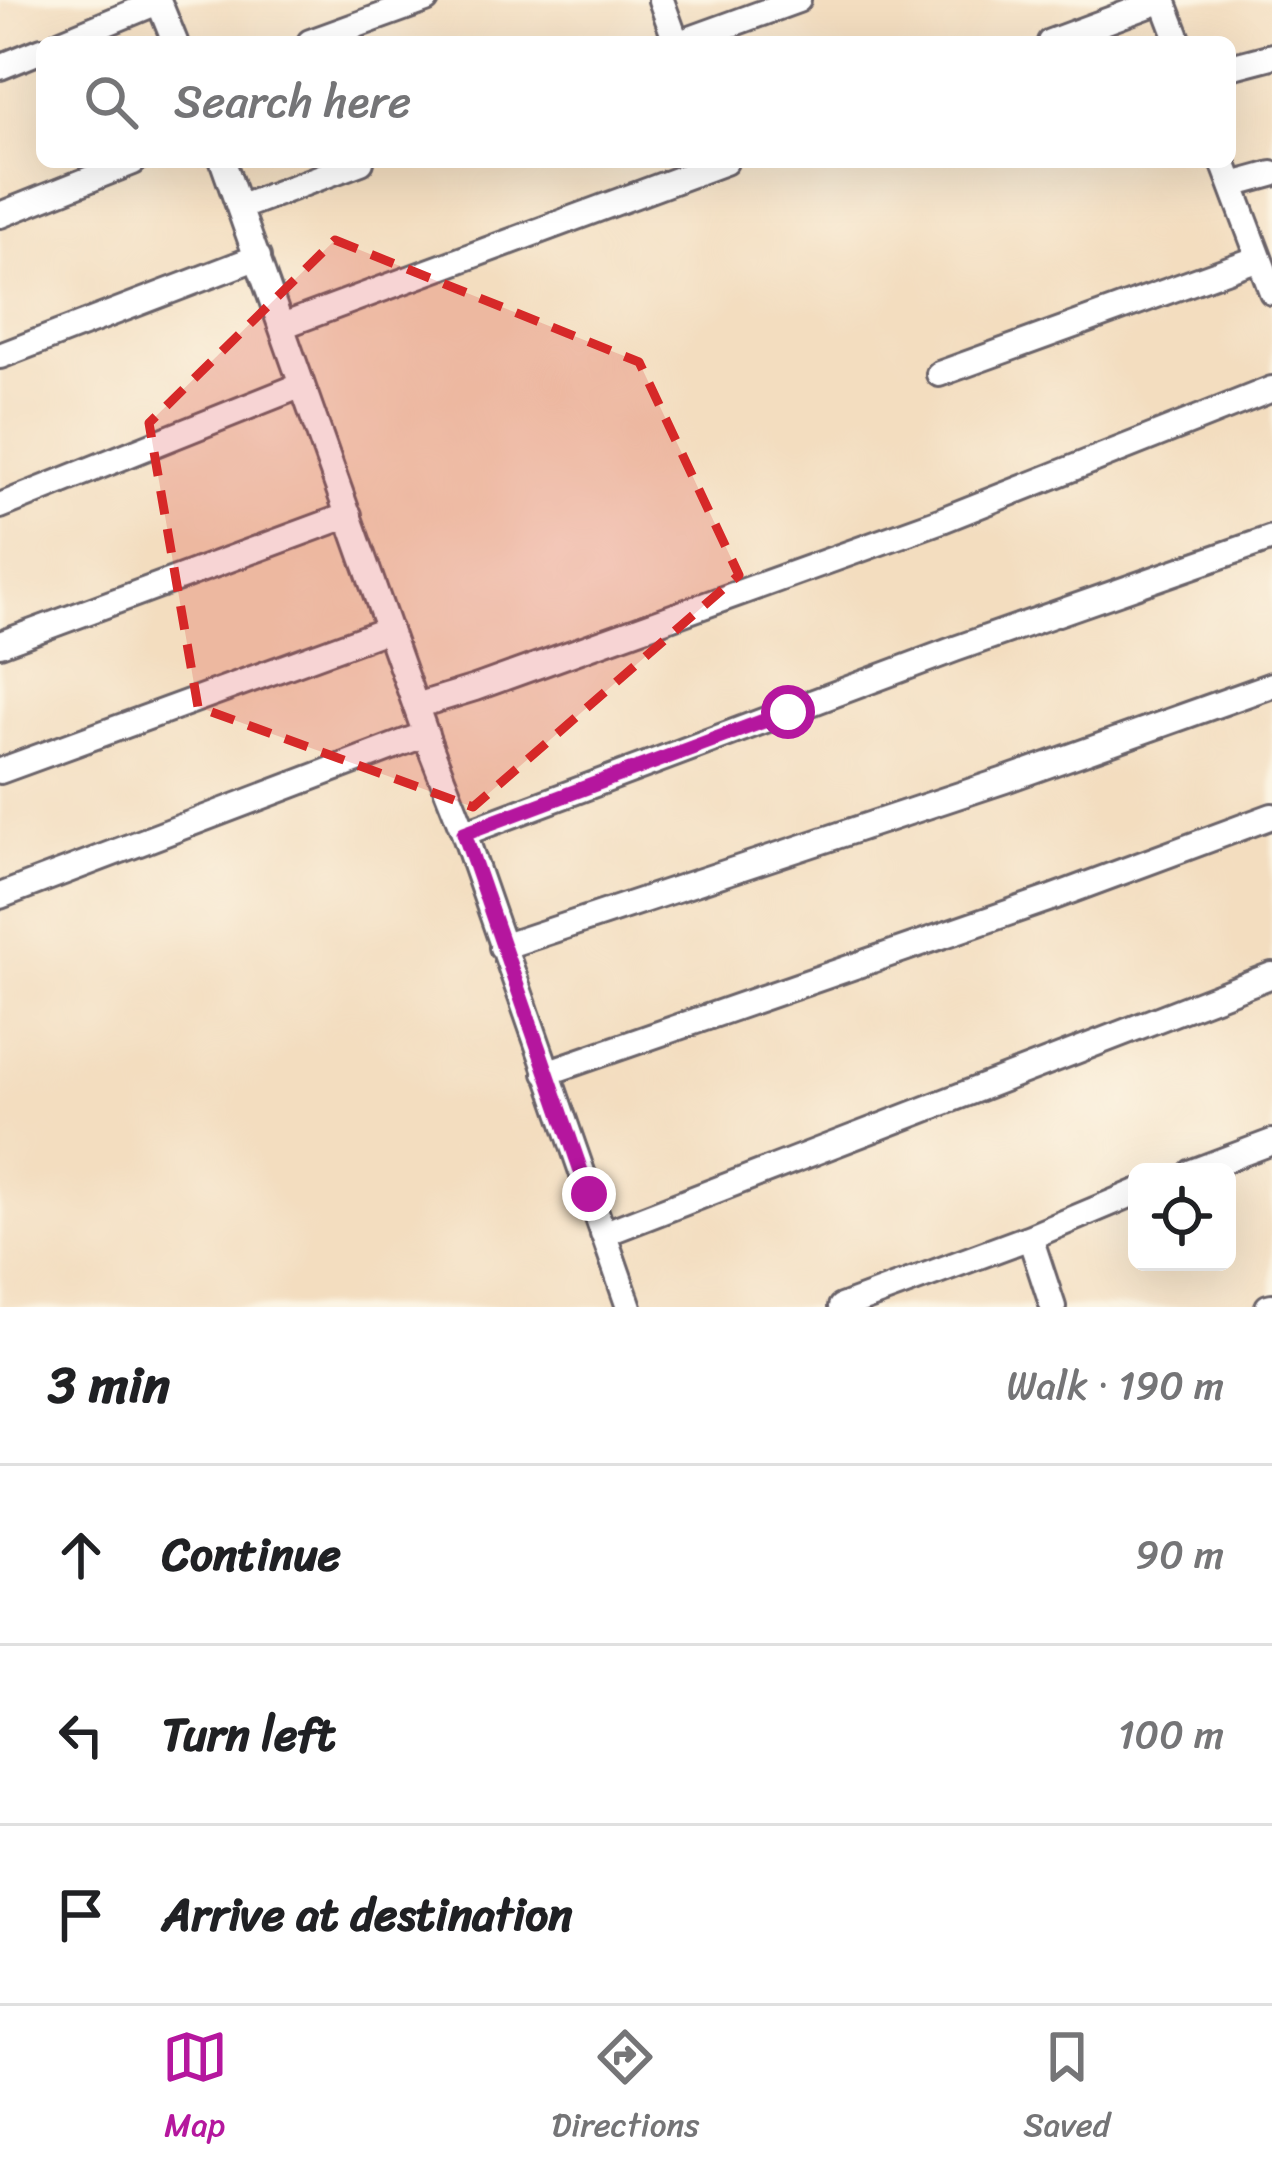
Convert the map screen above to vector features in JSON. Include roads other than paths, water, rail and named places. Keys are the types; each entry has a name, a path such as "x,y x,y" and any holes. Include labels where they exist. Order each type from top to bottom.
{"street":[{"path":"327,36 426,0"},
{"path":"661,0 676,36"},
{"path":"696,36 798,0"},
{"path":"1066,36 1163,0 1177,36"},
{"path":"75,36 158,1 173,36"},
{"path":"0,67 36,52"},
{"path":"1236,65 1272,56"},
{"path":"0,215 118,168"},
{"path":"225,168 629,1307"},
{"path":"241,207 345,168"},
{"path":"281,326 706,168"},
{"path":"1272,174 1228,174 1272,292"},
{"path":"0,356 258,257"},
{"path":"939,374 1259,258"},
{"path":"0,506 302,385"},
{"path":"416,706 941,520 1272,389"},
{"path":"0,644 349,515"},
{"path":"464,833 1272,538"},
{"path":"0,771 389,628"},
{"path":"502,947 1005,781 1272,685"},
{"path":"0,896 426,734"},
{"path":"546,1073 1052,898 1272,816"},
{"path":"603,1234 1272,974"},
{"path":"1216,1163 1272,1142"},
{"path":"841,1307 1128,1196"},
{"path":"1030,1237 1053,1307"}]}
